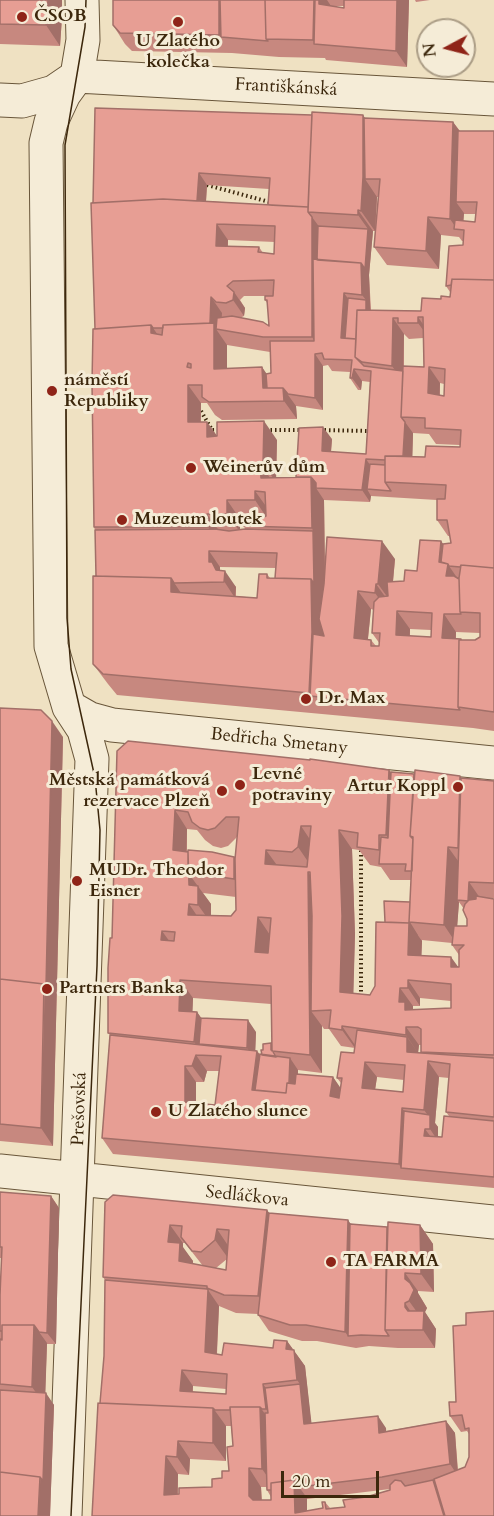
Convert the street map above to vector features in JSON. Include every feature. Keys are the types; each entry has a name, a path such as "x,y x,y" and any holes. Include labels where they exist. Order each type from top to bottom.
{"street":[{"path":"69,707 51,646 46,143 51,122 64,94 77,76 83,40 82,0"},
{"path":"0,100 22,101 54,92 77,76"},
{"name":"Františkánská","path":"77,76 494,99"},
{"name":"Bedřicha Smetany","path":"69,707 90,719 112,725 494,763"},
{"name":"Prešovská","path":"65,1516 92,759 84,730 69,707"},
{"name":"Sedláčkova","path":"0,1171 494,1222"}],"path":[{"path":"207,185 277,204"},
{"path":"201,411 212,430 224,430"},
{"path":"258,430 371,430"},
{"path":"361,850 361,1005"}],"building":[{"path":"0,0 48,0 46,25 0,24"},
{"path":"113,0 219,0 219,35 120,33 113,25"},
{"path":"220,0 265,0 266,39 268,41 221,37"},
{"path":"265,0 314,0 313,40 266,39"},
{"path":"315,0 319,0 319,4 344,8 344,0 397,0 396,51 314,44"},
{"path":"95,108 312,115 308,207 268,205 270,178 199,173 197,201 163,199 93,203"},
{"path":"312,112 363,115 363,177 361,211 358,210 358,215 308,212"},
{"path":"364,118 453,122 450,219 428,217 426,251 374,247 380,179 365,179"},
{"path":"458,131 494,131 494,280 452,279 451,285 446,286 449,246 463,245 464,230 454,229 455,220 475,222 477,202 456,202"},
{"path":"163,199 308,207 308,212 312,217 312,337 263,337 216,329 217,318 232,316 263,322 269,326 265,296 273,296 274,280 233,281 227,286 234,292 233,300 226,303 216,302 211,297 210,323 163,325 163,328 153,328 151,325 95,329 91,203","holes":["217,224 275,226 274,254 258,252 259,247 216,246"]},
{"path":"318,226 368,229 365,269 361,263 317,260"},
{"path":"313,259 361,263 362,295 344,293 341,338 356,339 355,357 364,366 403,371 401,417 405,422 403,456 385,456 385,460 366,459 362,490 316,488 316,483 311,477 296,477 299,428 323,427 322,451 366,454 371,371 354,369 352,378 350,378 352,360 324,359 322,353 315,354 315,398 288,394 283,388 267,388 266,374 271,373 270,341 314,341"},
{"path":"452,279 494,280 494,568 449,566 441,562 443,544 451,543 447,520 437,520 437,499 445,499 446,485 385,482 385,456 425,457 426,446 460,447 461,430 425,428 425,418 401,417 403,366 424,367 423,317 418,317 418,323 398,323 398,318 393,318 392,366 362,362 355,357 357,310 421,311 422,298 450,297","holes":["429,367 445,369 444,396 428,393"]},
{"path":"348,298 366,300 366,310 357,310 356,339 345,338"},
{"path":"214,323 214,369 262,367 263,388 283,388 284,401 209,402 202,397 202,385 188,385 188,422 207,422 207,437 217,436 217,422 264,421 261,478 311,477 312,528 244,526 243,521 256,521 266,516 265,492 255,491 255,500 227,500 227,514 207,514 208,527 94,527 93,329 151,325 151,333 162,335 163,325"},
{"path":"370,464 385,465 385,482 391,491 367,489"},
{"path":"95,530 313,531 314,584 311,579 275,578 277,553 209,551 209,562 212,562 216,570 225,571 224,582 174,583 171,578 96,576"},
{"path":"327,537 382,541 375,593 358,591 354,638 371,640 371,646 379,646 380,633 372,633 374,602 379,597 388,596 387,582 404,581 405,570 417,571 420,540 441,541 439,562 448,564 446,576 459,579 461,614 444,614 442,638 461,639 459,640 458,707 460,710 310,696 313,634 324,636 319,619","holes":["397,611 432,613 431,637 396,635"]},
{"path":"461,565 494,568 494,712 458,707 459,640 475,640 480,637 480,613 460,612"},
{"path":"259,574 267,574 267,578 311,579 312,632 309,693 103,674 93,664 93,576 171,578 171,592 257,598"},
{"path":"0,708 41,710 52,721 46,986 0,979"},
{"path":"128,741 310,759 389,770 386,835 379,835 379,850 357,847 358,833 339,830 342,916 340,992 370,995 375,986 376,922 409,923 408,955 451,957 451,967 459,967 459,950 464,945 452,945 454,926 467,926 463,910 465,904 469,900 476,899 476,896 494,899 494,1055 421,1052 421,1029 418,1027 406,1027 406,1035 342,1026 342,1030 329,1028 331,1010 311,1011 310,872 308,872 310,1055 272,1051 271,986 180,980 179,1011 197,1012 194,1042 108,1033 108,968 110,938 112,938 117,751","holes":["175,810 188,812 192,822 208,830 215,828 226,817 239,817 235,859 236,910 231,916 188,915 189,904 198,905 198,886 189,885 188,852 173,850","301,826 311,826 307,867 265,864 266,850 292,852 298,847","258,917 271,918 268,953 255,952","162,931 175,932 174,941 161,940","408,980 451,984 451,1008 405,1010 405,1002 399,1002 400,988 408,988"]},
{"path":"415,770 460,776 458,848 448,847 444,925 409,922 413,837 410,836"},
{"path":"391,772 414,774 410,836 413,839 412,871 405,871 406,864 379,864 381,837 388,838"},
{"path":"461,778 494,781 494,883 469,882 468,901 457,900"},
{"path":"188,850 234,857 234,879 188,872"},
{"path":"384,901 410,902 409,922 417,935 409,923 385,922"},
{"path":"0,979 44,984 41,1128 0,1124"},
{"path":"201,1018 248,1020 247,1048 199,1044"},
{"path":"357,1030 407,1037 407,1052 494,1058 494,1117 446,1112 450,1064 428,1061 424,1110 402,1108 399,1164 102,1138 110,1035 257,1051 252,1090 286,1093 287,1083 295,1084 296,1074 333,1077 330,1096 339,1098 342,1078 337,1078 341,1052 354,1053","holes":["196,1055 221,1056 215,1105 185,1102 185,1066 192,1066","365,1062 405,1065 403,1092 362,1088"]},
{"path":"271,1043 271,1050 276,1057 262,1055 263,1044"},
{"path":"260,1054 290,1058 289,1083 287,1083 286,1093 255,1090"},
{"path":"404,1111 430,1115 430,1129 425,1129 424,1136 442,1137 444,1116 494,1121 494,1177 401,1168"},
{"path":"0,1192 51,1196 47,1333 39,1332 34,1325 2,1325 2,1331 0,1331 2,1247 0,1247"},
{"path":"113,1195 267,1210 258,1296 224,1295 207,1286 103,1277 105,1202","holes":["170,1225 182,1226 181,1237 192,1251 201,1252 215,1240 217,1229 229,1230 226,1270 179,1261 180,1243 168,1242"]},
{"path":"269,1213 348,1220 345,1332 306,1325 290,1325 258,1315"},
{"path":"388,1222 420,1225 421,1274 405,1273 405,1279 414,1290 409,1301 405,1303 405,1307 408,1311 424,1311 423,1330 385,1330"},
{"path":"350,1224 387,1227 385,1330 389,1336 348,1336"},
{"path":"105,1280 207,1289 205,1352 222,1355 224,1343 273,1348 274,1340 287,1341 286,1349 294,1350 297,1380 263,1384 266,1409 230,1407 230,1410 215,1410 213,1408 100,1403 104,1356","holes":["182,1370 227,1374 226,1394 180,1391"]},
{"path":"494,1311 494,1516 445,1516 434,1479 465,1467 469,1457 469,1428 465,1429 462,1415 450,1416 449,1402 456,1402 453,1326 466,1325 466,1313"},
{"path":"2,1325 34,1325 32,1387 0,1384"},
{"path":"300,1384 304,1424 378,1416 379,1433 446,1421 450,1464 382,1477 299,1487 294,1480 271,1483 271,1490 267,1490 265,1413 268,1413 265,1388"},
{"path":"0,1390 46,1393 43,1481 40,1477 0,1472"},
{"path":"98,1403 213,1408 213,1443 178,1441 177,1457 166,1456 164,1495 179,1494 179,1488 212,1487 212,1479 222,1478 222,1471 229,1471 227,1447 233,1446 230,1407 260,1407 262,1469 249,1468 249,1496 253,1500 271,1500 271,1483 294,1480 295,1513 323,1508 322,1502 325,1502 326,1509 345,1507 343,1500 366,1497 390,1490 390,1485 395,1480 401,1481 405,1486 433,1480 444,1516 92,1516"},
{"path":"0,1472 40,1477 38,1516 0,1516"}],"tram line":[{"path":"71,1516 97,966 100,830 95,778 71,669 67,618 65,145 85,27 86,0"}],"place":[{"name":"ČSOB","path":"22,17"},
{"name":"U Zlatého kolečka","path":"178,22"},
{"name":"náměstí Republiky","path":"52,391"},
{"name":"Weinerův dům","path":"191,468"},
{"name":"Muzeum loutek","path":"122,520"},
{"name":"Dr. Max","path":"306,699"},
{"name":"Levné potraviny","path":"240,785"},
{"name":"Artur Koppl","path":"458,787"},
{"name":"Městská památková rezervace Plzeň","path":"222,791"},
{"name":"MUDr. Theodor Eisner","path":"77,881"},
{"name":"Partners Banka","path":"47,989"},
{"name":"U Zlatého slunce","path":"156,1112"},
{"name":"TA FARMA","path":"331,1262"}]}
